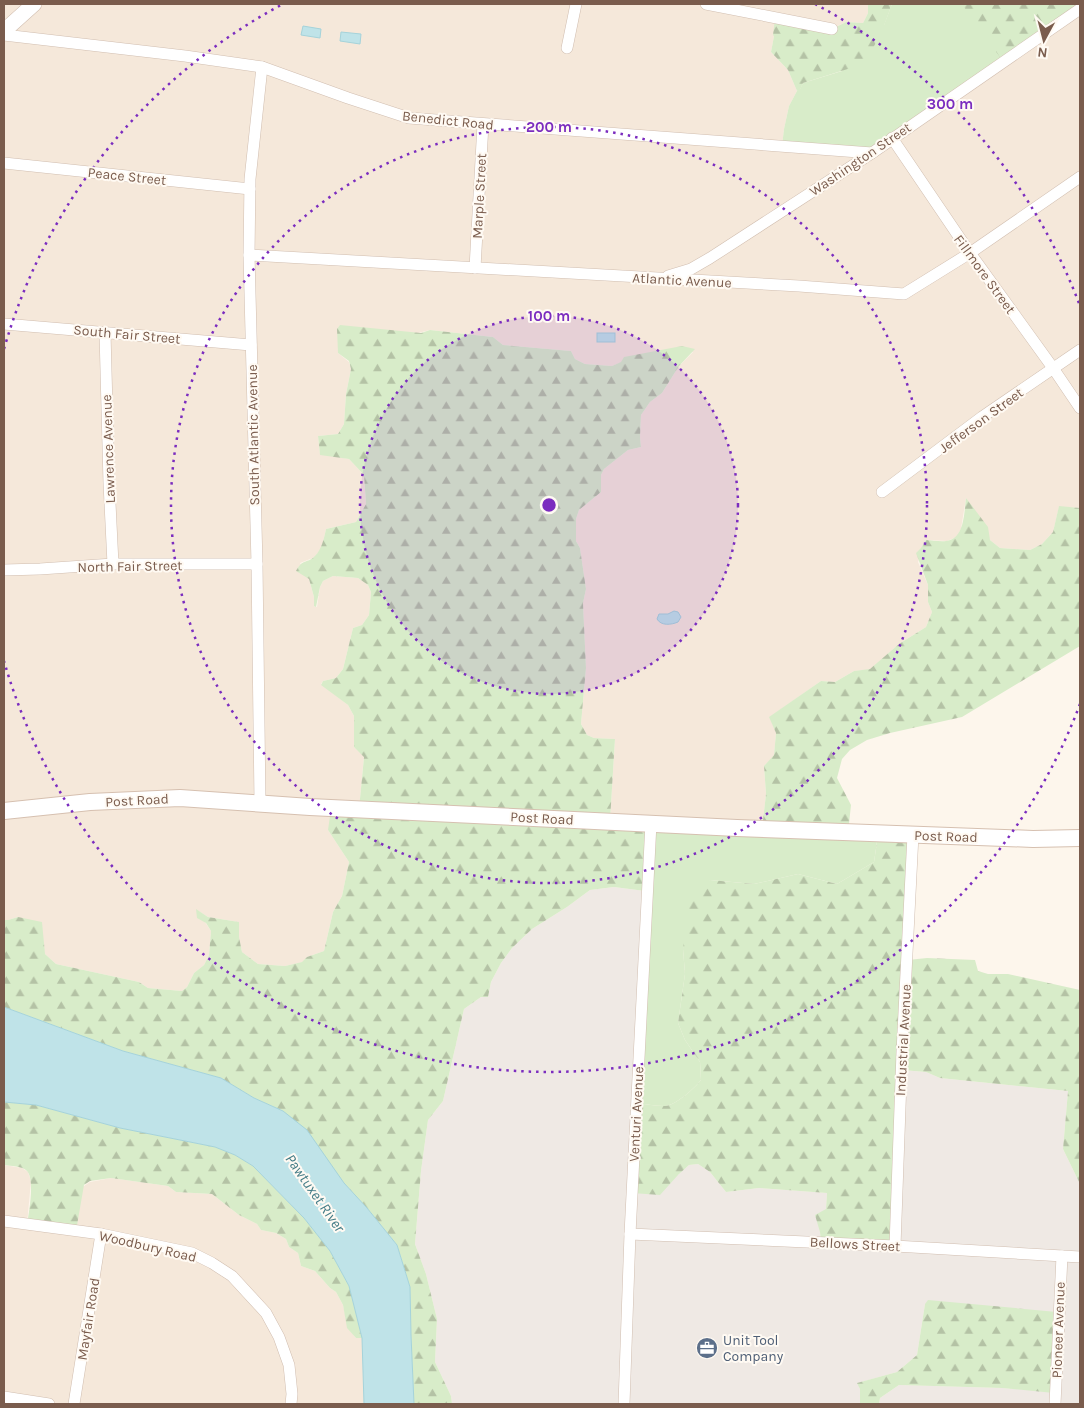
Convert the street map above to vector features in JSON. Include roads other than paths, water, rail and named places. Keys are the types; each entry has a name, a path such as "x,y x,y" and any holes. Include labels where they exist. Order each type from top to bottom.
{"main road":[{"name":"Post Road","path":"4,811 90,802 180,798 310,807 913,835 1033,839 1080,838"}],"street":[{"path":"4,33 34,4"},
{"path":"567,48 576,4"},
{"path":"706,4 832,29"},
{"name":"Washington Street","path":"657,279 691,268 710,258 872,153 1080,9"},
{"name":"Benedict Road","path":"4,33 262,66 348,98 410,118 872,153"},
{"name":"South Atlantic Avenue","path":"260,803 257,564 249,255 250,179 262,66"},
{"name":"Marple Street","path":"475,268 483,124"},
{"name":"Fillmore Street","path":"892,138 970,253 1080,408"},
{"name":"Peace Street","path":"4,163 250,189"},
{"name":"Atlantic Avenue","path":"249,255 799,286 904,294 970,253 1080,176"},
{"name":"South Fair Street","path":"4,324 251,345"},
{"name":"Lawrence Avenue","path":"105,333 108,483 113,564"},
{"name":"Jefferson Street","path":"882,492 982,417 1080,350"},
{"name":"North Fair Street","path":"4,570 113,564 257,564"},
{"name":"Venturi Avenue","path":"624,1404 630,1234 651,823"},
{"name":"Industrial Avenue","path":"895,1246 913,835"},
{"name":"Woodbury Road","path":"4,1221 101,1234 192,1253 212,1263 232,1276 266,1313 279,1337 289,1365 292,1394 291,1404"},
{"name":"Mayfair Road","path":"74,1404 101,1234"},
{"name":"Bellows Street","path":"630,1234 895,1246 1080,1257"},
{"name":"Pioneer Avenue","path":"1055,1404 1062,1256"},
{"path":"4,1398 49,1404"}],"water":[{"path":"303,26 321,29 320,38 301,35"},
{"path":"341,32 361,34 360,44 340,41"},
{"path":"597,333 615,333 615,342 597,342"},
{"path":"674,611 678,612 681,617 678,622 666,624 661,623 657,619 659,614 668,614"},
{"name":"Pawtuxet River","path":"4,1007 123,1051 221,1078 254,1098 283,1111 307,1130 344,1183 397,1245 410,1287 414,1404 364,1404 362,1338 349,1286 330,1251 304,1218 253,1166 235,1155 215,1147 120,1128 36,1105 4,1102"}],"place":[{"name":"Unit Tool Company","path":"707,1348"}]}
